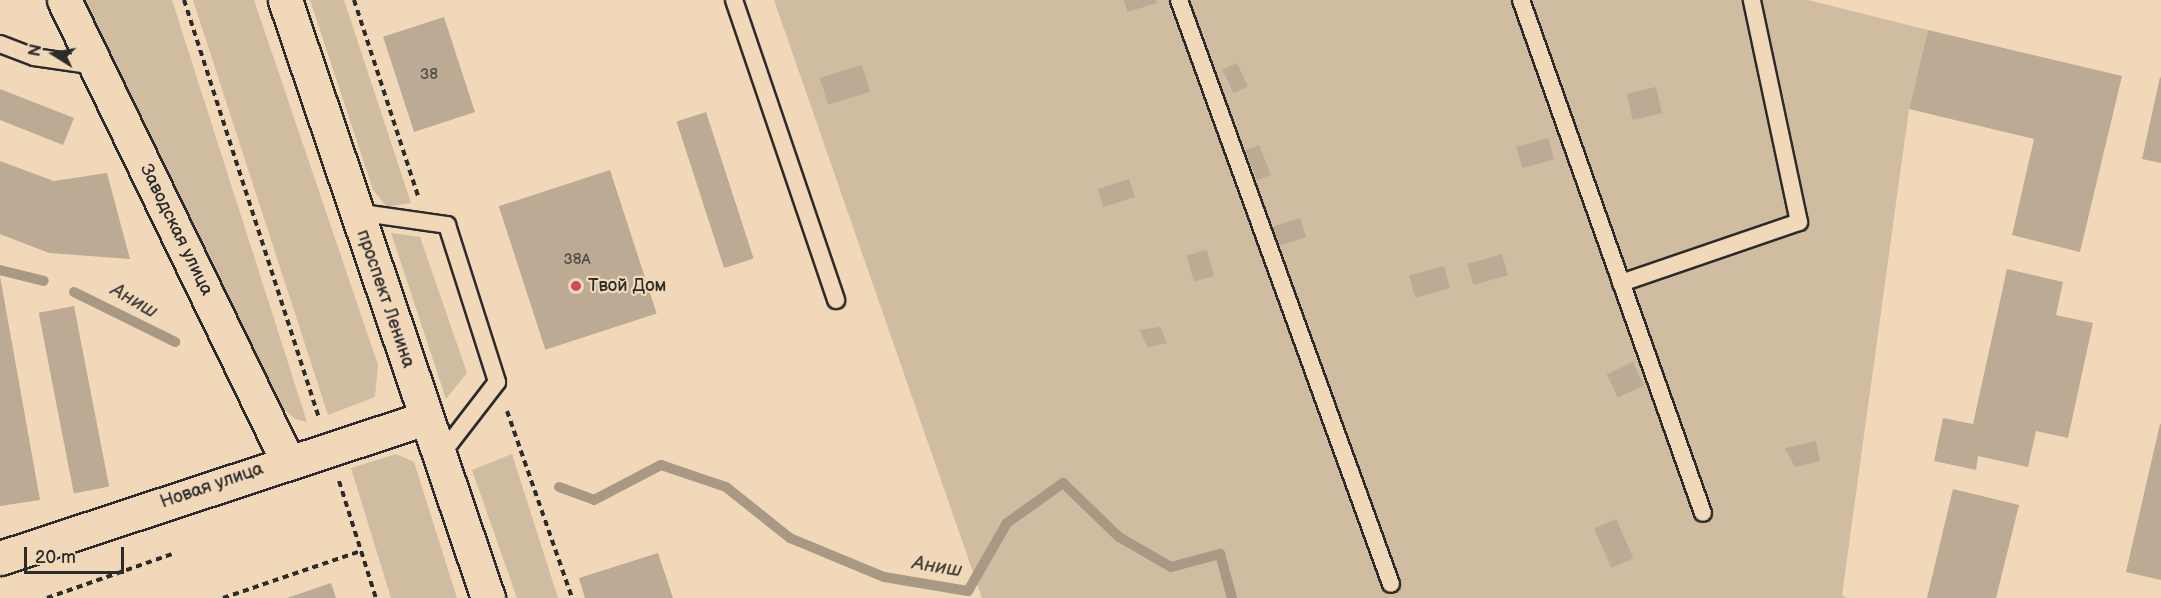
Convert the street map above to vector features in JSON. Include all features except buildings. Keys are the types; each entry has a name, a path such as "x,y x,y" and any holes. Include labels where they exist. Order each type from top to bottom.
{"street":[{"name":"Заводская улица","path":"64,0 287,460"},
{"name":"проспект Ленина","path":"285,0 488,598"},
{"name":"Новая улица","path":"0,558 287,460 425,418"}],"lane":[{"path":"735,0 836,300"},
{"path":"1179,0 1391,584"},
{"path":"1521,0 1703,513"},
{"path":"1622,283 1799,222 1752,0"},
{"path":"0,44 34,57 96,66"},
{"path":"356,212 447,225 497,382 440,456"}],"path":[{"path":"184,0 376,598"},
{"path":"354,0 426,222"},
{"path":"497,382 572,598"},
{"path":"223,598 361,551"},
{"path":"47,598 172,554"}],"shaded area":[{"path":"79,0 172,0 307,422 295,419 278,404"},
{"path":"193,0 254,0 378,365 375,397 328,415"},
{"path":"310,0 344,0 411,203 387,207 373,190"},
{"path":"774,0 1808,0 1928,30 1909,109 1842,595 1846,598 982,598"},
{"path":"391,233 420,237 467,373 446,399"},
{"path":"396,454 414,462 457,598 391,598 351,468"},
{"path":"512,454 558,598 517,598 472,470"}],"waterway":[{"name":"Аниш","path":"0,270 44,281"},
{"name":"Аниш","path":"74,292 175,342"},
{"name":"Аниш","path":"559,487 594,500 661,465 726,487 790,538 884,577 968,591 1007,523 1063,483 1119,537 1171,567 1220,554 1232,598"}],"place":[{"name":"Твой Дом","path":"576,286"}]}
